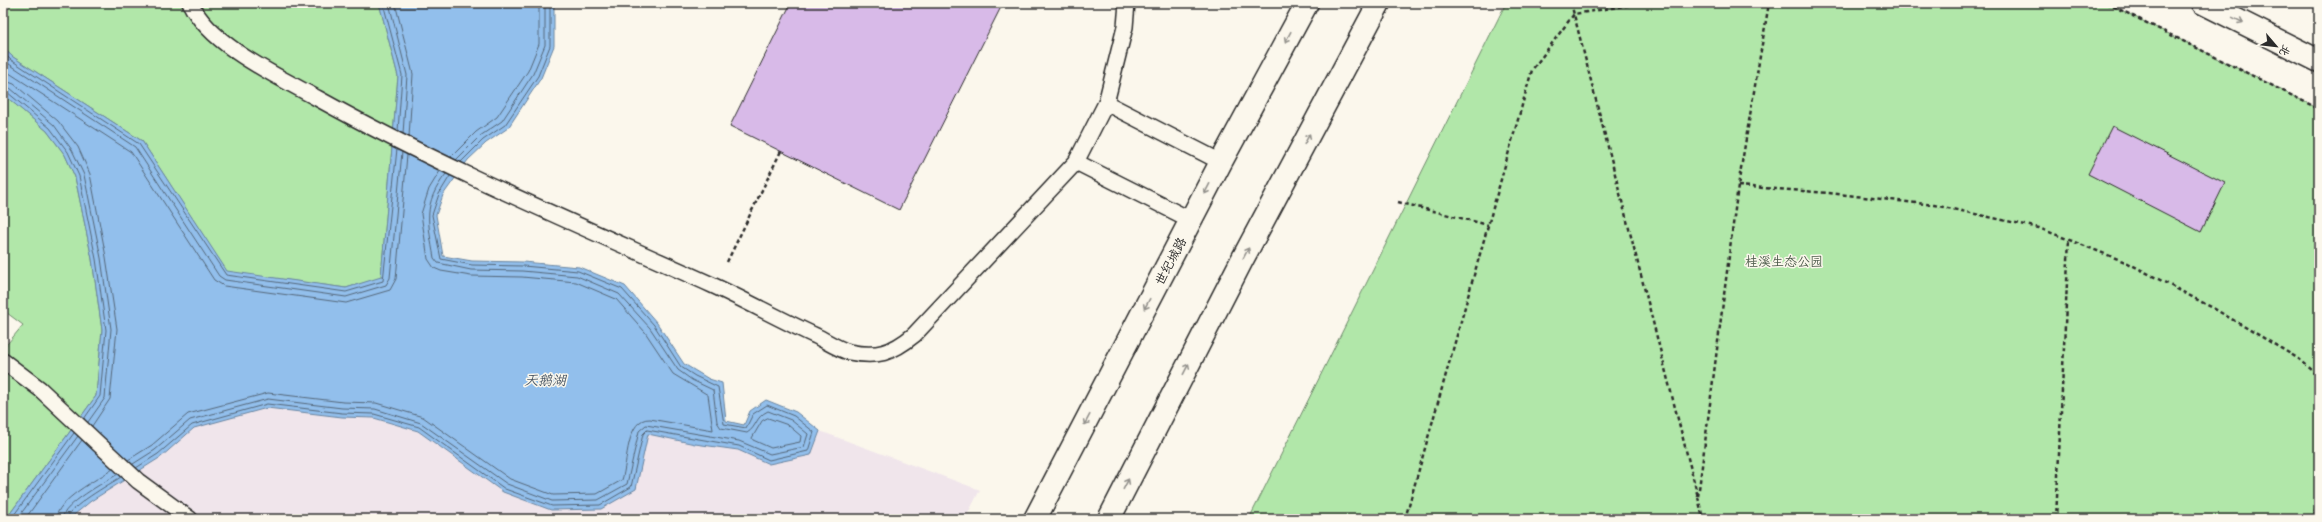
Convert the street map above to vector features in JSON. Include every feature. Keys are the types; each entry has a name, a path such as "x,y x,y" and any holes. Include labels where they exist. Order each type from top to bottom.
{"main road":[{"name":"世纪城路","path":"1035,519 1221,162 1307,3"},
{"path":"1108,519 1242,260 1379,3"},
{"path":"2203,3 2319,61"}],"lane":[{"path":"190,3 194,11 220,38 254,65 381,134 471,177 715,286 849,352 879,354 896,350 914,335 1076,162 1106,103 1125,27 1127,3"},
{"path":"1106,103 1221,162"},
{"path":"1076,162 1191,220"},
{"path":"3,362 40,389 138,481 190,519"}],"path":[{"path":"1571,3 1703,519"},
{"path":"1405,519 1532,70 1574,14 1643,3"},
{"path":"1698,497 1738,186 1769,3"},
{"path":"2107,3 2319,109"},
{"path":"715,286 780,151"},
{"path":"1738,186 1830,192 1934,205 2039,228 2128,263 2213,308 2299,359 2319,376"},
{"path":"1398,202 1488,225"},
{"path":"2056,519 2068,240"},
{"path":"2312,519 2319,502"}],"shaded area":[{"path":"267,408 342,417 374,418 418,431 503,492 647,434 695,444 738,450 769,464 811,455 820,431 980,490 965,519 69,519 91,501 161,457 194,428"}],"green space":[{"path":"3,3 379,3 398,76 381,278 346,288 227,272 142,141 13,57 3,48"},
{"name":"桂溪生态公园","path":"1506,3 2107,3 2319,109 2319,519 1249,519"},
{"path":"3,94 47,131 65,155 75,177 92,259 102,330 96,396 6,519 3,519 3,349 23,325 3,310"}],"water":[{"name":"天鹅湖","path":"379,3 554,3 554,46 541,78 508,128 486,143 468,160 443,195 436,215 443,256 472,261 523,262 579,267 625,286 657,323 684,364 709,379 722,383 726,421 744,425 750,411 766,400 796,412 820,431 811,455 769,464 738,450 695,444 648,434 636,489 601,509 551,510 503,492 418,431 374,418 342,417 267,408 194,428 161,457 91,501 69,519 6,519 96,396 102,330 92,259 75,177 65,155 47,131 3,94 3,48 13,57 142,141 227,271 346,288 381,277 398,76"}],"building":[{"path":"791,3 1003,3 899,210 730,126"},
{"path":"2112,126 2225,183 2201,232 2088,174"}]}
